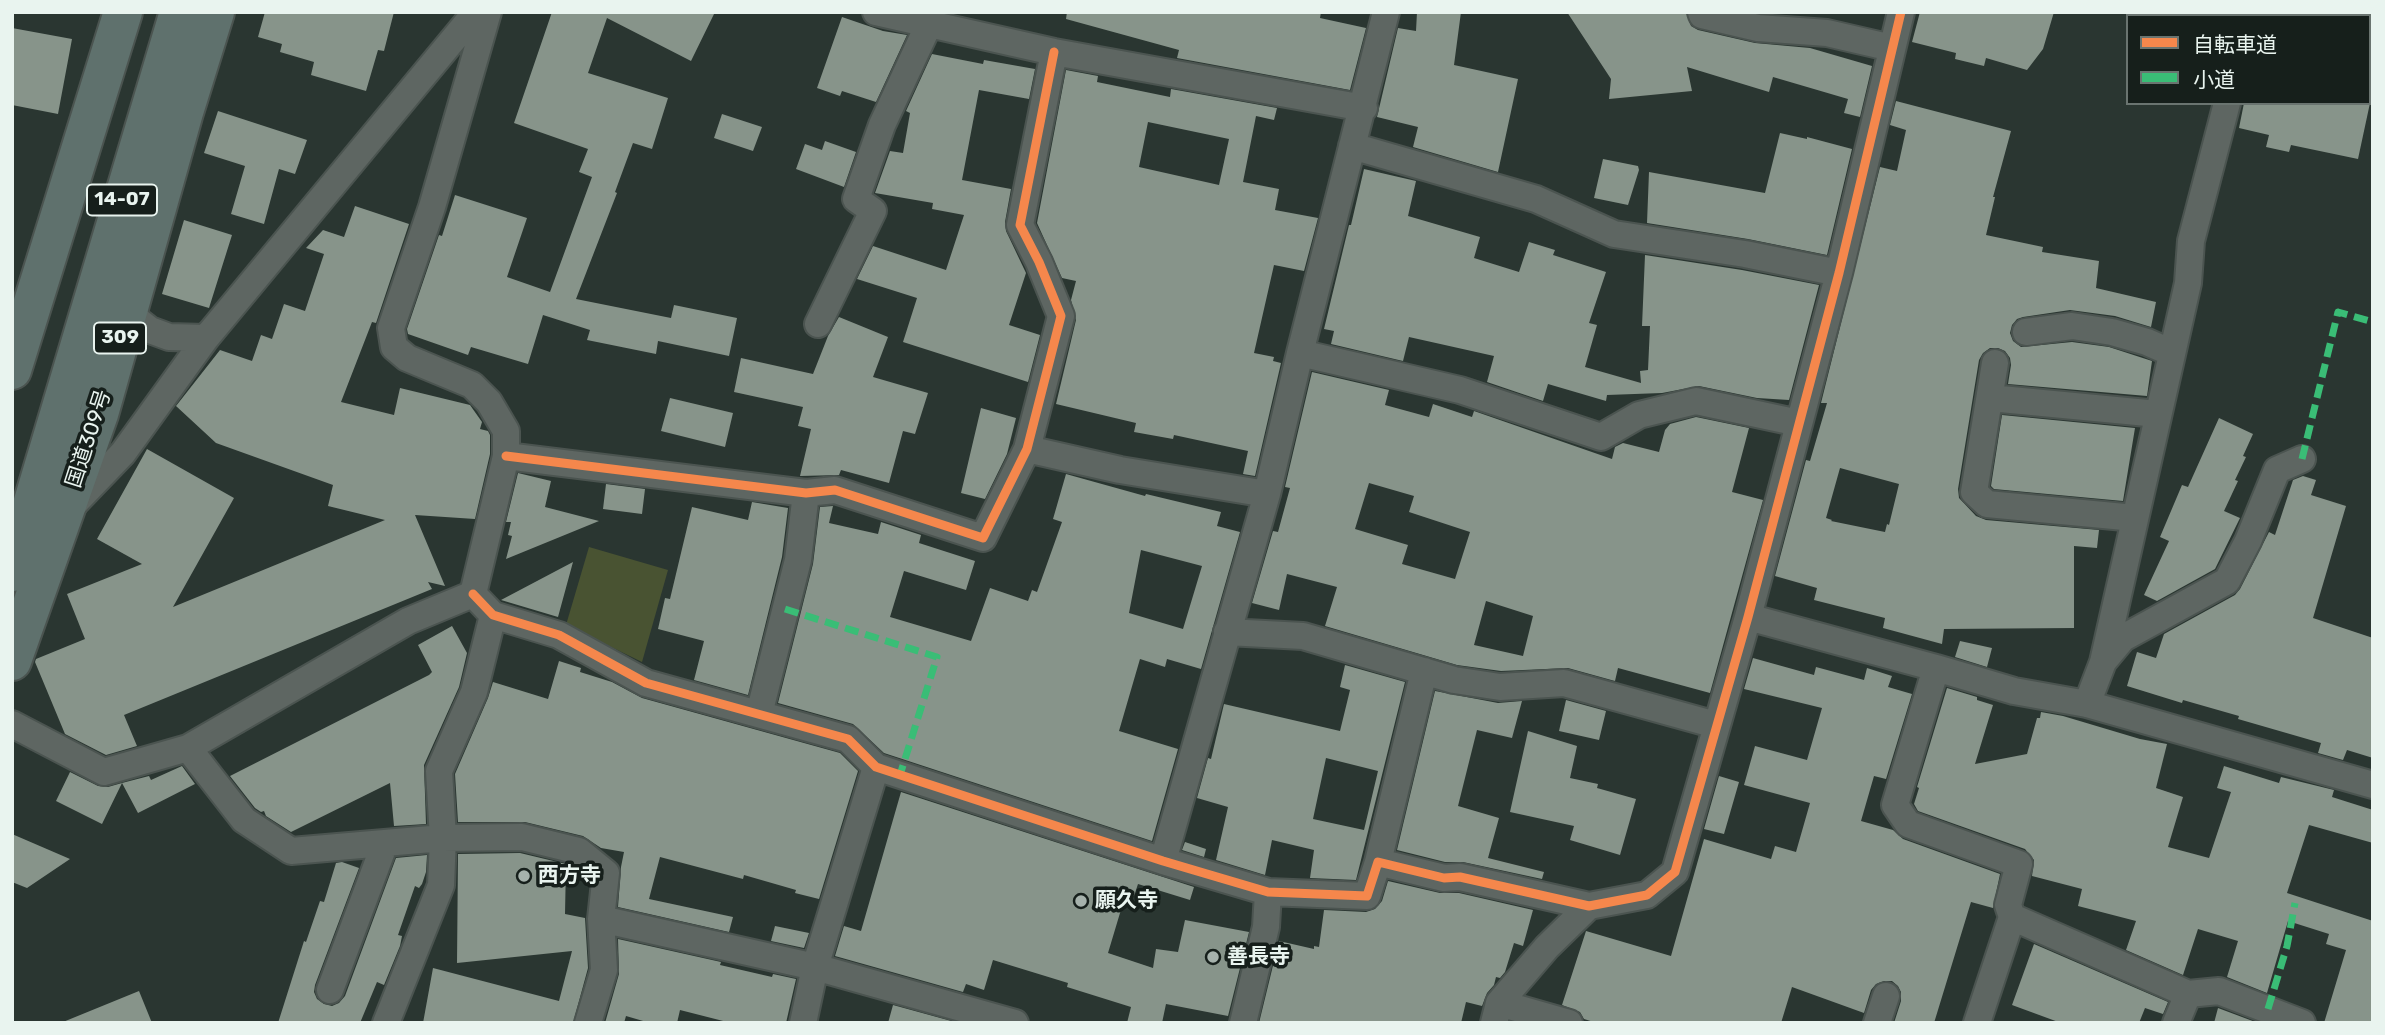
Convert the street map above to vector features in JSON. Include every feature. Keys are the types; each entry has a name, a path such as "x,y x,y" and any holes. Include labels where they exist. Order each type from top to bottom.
{"highway":[{"path":"40,379 123,12"},
{"name":"14-07","path":"12,479 153,12"},
{"name":"14-07","path":"12,572 40,379 179,12"},
{"name":"国道309号","path":"12,661 99,414 184,111 215,12"}],"street":[{"path":"64,515 122,453 206,338 476,12"},
{"path":"473,594 506,456 506,431 489,402 472,385 407,358 394,347 391,328 432,207 488,12"},
{"path":"876,12 1054,52 1364,108"},
{"path":"1163,861 1267,494 1386,12"},
{"path":"1701,12 1702,15 1758,28 1826,33 1892,48"},
{"path":"1378,862 1444,878 1460,877 1589,906 1647,895 1675,872 1748,617 1839,273 1901,12"},
{"path":"818,324 873,211 856,199 882,125 929,24"},
{"path":"506,456 806,493 835,490 983,538 1027,449 1061,316 1039,261 1020,225 1054,52"},
{"path":"2087,704 2103,662 2188,283 2191,242 2226,105"},
{"path":"1352,146 1536,199 1614,234 1745,254 1839,273"},
{"path":"127,312 150,330 169,338 206,338"},
{"path":"2026,332 2073,327 2112,332 2147,342 2172,353"},
{"path":"1300,353 1460,390 1601,437 1639,415 1696,401 1799,423"},
{"path":"1996,363 1974,492 1987,504 2135,519"},
{"path":"1990,398 2158,414"},
{"path":"1027,449 1120,470 1267,494"},
{"path":"2103,662 2123,638 2227,581 2248,541 2277,470 2302,459"},
{"path":"760,714 798,561 806,493"},
{"path":"473,594 493,615 559,635 646,683 848,739 876,767 1163,861 1268,892 1367,895 1378,862 1424,671"},
{"path":"12,724 104,772 188,748 408,621 473,594"},
{"path":"386,1023 441,885 443,838 439,771 474,692 493,615"},
{"path":"1748,617 2014,691 2087,704 2373,785"},
{"path":"1227,632 1303,636 1454,680 1500,687 1564,683 1716,725"},
{"path":"1936,668 1895,804 1908,824 2019,864 2007,905 2012,917 1977,1023"},
{"path":"188,748 244,820 291,851 443,838 522,837 579,851 606,873 601,919 604,970 588,1023"},
{"path":"803,1023 816,967 876,767"},
{"path":"330,990 385,843"},
{"path":"1243,1023 1266,927 1268,892"},
{"path":"1569,1023 1497,1013 1547,947 1589,906"},
{"path":"2012,917 2188,994 2219,991 2302,1023"},
{"path":"601,919 816,967 1015,1023"},
{"path":"2176,1023 2188,994"},
{"path":"1877,1023 1886,996"}],"green space":[{"path":"589,547 668,570 642,662 566,625"}],"building":[{"path":"265,12 394,12 384,51 378,50 366,91 311,75 314,62 280,52 282,44 258,37"},
{"path":"552,12 715,12 691,61 607,18 588,73 668,98 652,149 633,143 615,192 617,193 576,299 671,318 674,305 737,318 729,356 658,341 656,354 587,340 590,330 543,315 528,364 471,347 468,355 408,334 407,329 455,195 527,218 507,277 550,292 592,177 579,172 588,149 514,123"},
{"path":"1067,12 1321,12 1320,18 1366,28 1350,90 1177,58 1179,50 1066,19"},
{"path":"1417,12 1461,12 1454,65 1518,79 1498,172 1413,147 1418,127 1377,117 1398,28 1416,31"},
{"path":"1567,12 1686,12 1691,26 1698,30 1755,43 1810,48 1872,66 1860,117 1844,113 1848,99 1773,77 1769,92 1687,67 1692,91 1609,99 1611,79"},
{"path":"1920,12 2054,12 2043,49 2027,70 1986,58 1984,66 1955,59 1956,53 1912,42"},
{"path":"842,17 883,31 907,35 876,102 842,91 840,96 817,88"},
{"path":"12,28 72,39 58,114 12,105"},
{"path":"932,54 983,64 984,60 1035,69 1029,99 979,90 962,180 1011,189 1006,231 1026,273 1009,325 1040,335 1028,382 903,342 917,298 857,279 873,246 946,270 964,215 932,209 933,203 875,193 890,151 903,153 910,113 906,111"},
{"path":"1066,70 1098,76 1097,82 1170,97 1171,89 1277,108 1274,120 1256,116 1243,182 1279,189 1275,210 1318,218 1304,271 1274,265 1254,353 1274,357 1273,361 1281,363 1255,476 1243,474 1248,451 1174,435 1173,439 1134,432 1136,423 1056,404 1076,320 1071,300 1076,281 1062,278 1037,223","holes":["1148,122 1229,139 1219,185 1139,167"]},
{"path":"1896,101 2011,131 1986,235 2043,247 2042,252 2099,261 2096,288 2156,302 2151,327 2115,316 2070,310 2017,319 2010,333 2013,341 2021,347 2072,342 2109,347 2152,361 2147,396 2008,384 2011,365 2005,351 1990,348 1979,360 1958,489 1959,498 1976,516 1986,520 2099,530 2097,548 2074,546 2074,628 1944,629 1942,644 1883,628 1885,618 1814,600 1817,588 1775,576 1806,460 1810,461 1827,403 1821,403 1880,167 1897,171 1906,130 1890,125","holes":["1840,468 1899,484 1885,532 1826,518"]},
{"path":"2244,105 2370,105 2358,159 2291,145 2289,152 2266,147 2269,135 2239,128"},
{"path":"218,111 307,140 295,174 279,169 264,224 231,214 245,166 204,153"},
{"path":"722,114 762,127 753,151 714,138"},
{"path":"1780,133 1852,149 1827,255 1647,223 1649,172 1765,193"},
{"path":"825,141 856,152 844,187 796,169 805,144 822,150"},
{"path":"1603,159 1638,166 1628,205 1594,198"},
{"path":"1364,169 1416,181 1408,216 1480,237 1474,258 1519,272 1529,242 1555,250 1553,255 1606,272 1589,323 1597,325 1585,367 1641,383 1640,371 1648,370 1650,326 1642,326 1645,255 1819,285 1789,400 1757,398 1699,386 1662,393 1607,395 1606,401 1548,384 1543,401 1487,382 1494,356 1409,337 1403,361 1331,344 1334,331 1324,329"},
{"path":"355,206 409,224 376,323 372,322 341,402 394,415 400,388 470,405 482,422 480,429 488,431 490,435 490,454 475,519 415,515 445,586 428,582 432,589 124,715 137,746 106,755 65,734 35,662 36,659 85,639 67,594 142,564 97,539 147,449 234,498 173,607 385,520 328,506 333,485 216,443 176,406 220,350 252,361 261,335 272,339 284,304 305,311 324,254 306,248 323,230 344,237"},
{"path":"184,220 232,235 209,308 162,294"},
{"path":"839,317 888,337 873,377 928,393 915,434 903,431 889,483 841,470 839,475 800,476 811,429 798,426 803,407 734,392 741,358 813,374 828,336"},
{"path":"1312,372 1389,390 1385,405 1429,417 1433,404 1472,417 1474,411 1612,459 1615,447 1623,443 1659,452 1665,430 1670,424 1696,417 1749,428 1732,492 1763,500 1710,693 1618,668 1615,681 1568,668 1501,671 1457,665 1325,626 1337,587 1287,574 1279,610 1252,603 1273,531 1278,532 1290,488 1285,487","holes":["1369,483 1414,496 1409,512 1470,532 1455,579 1402,564 1408,545 1355,529","1486,601 1533,616 1523,656 1474,645"]},
{"path":"670,398 733,413 725,447 661,431"},
{"path":"981,408 1016,418 1007,454 985,499 961,493"},
{"path":"2002,415 2135,428 2123,501 1994,489 1991,486"},
{"path":"2219,418 2253,434 2235,480 2238,481 2224,511 2240,518 2215,569 2157,601 2144,595 2169,541 2160,537 2182,485 2188,487"},
{"path":"518,473 551,481 545,507 599,521 506,559 512,536 508,535 511,522 506,522"},
{"path":"1066,474 1145,496 1146,494 1221,512 1217,526 1240,532 1201,669 1167,659 1165,667 1140,659 1119,731 1178,749 1152,841 884,753 853,724 778,703 813,564 820,507 833,506 829,523 878,534 881,522 921,535 919,543 975,561 966,590 904,571 890,617 971,641 990,588 1028,601 1032,590 1037,592 1062,522 1053,519","holes":["1141,550 1202,566 1183,629 1129,613"]},
{"path":"2303,476 2316,480 2311,495 2346,506 2313,618 2373,638 2373,758 2347,750 2343,760 2318,753 2321,743 2238,719 2239,716 2183,700 2182,703 2127,686 2137,652 2156,658 2164,634 2235,595 2269,532 2275,535 2293,480"},
{"path":"606,484 645,489 642,514 603,509"},
{"path":"752,502 788,508 782,557 748,695 694,680 704,641 658,629 665,598 670,599 692,507 748,520"},
{"path":"573,562 558,617 501,600"},
{"path":"452,626 467,653 459,687 424,765 426,824 394,826 390,783 291,832 266,816 264,811 255,808 230,776 429,675 432,672 418,645"},
{"path":"1960,641 1992,648 1987,667 1955,657"},
{"path":"1753,658 1814,675 1816,667 1864,680 1867,668 1892,676 1888,687 1912,694 1886,779 1874,776 1861,821 1893,830 1903,839 2000,874 1993,908 1971,902 1934,1023 1894,1023 1901,992 1892,981 1876,984 1871,990 1864,1013 1792,987 1781,1023 1597,1023 1584,1019 1580,1012 1562,1005 1586,931 1671,956 1704,839 1771,859 1775,846 1796,852 1810,803 1744,785 1755,746 1807,760 1822,708 1744,689"},
{"path":"559,661 581,668 580,672 612,682 642,698 840,753 858,771 819,899 744,875 743,879 660,857 649,899 733,917 729,932 618,907 624,852 601,848 583,836 525,822 458,822 455,774 493,682 548,699"},
{"path":"1345,665 1405,682 1356,880 1310,878 1314,850 1272,840 1265,875 1216,860 1228,807 1197,798 1208,758 1211,759 1224,704 1340,731 1350,690 1340,687","holes":["1326,758 1378,771 1364,830 1313,819"]},
{"path":"1947,688 1993,705 1975,764 2027,754 2041,712 2167,744 2156,788 2183,797 2168,847 2209,858 2231,792 2217,788 2224,766 2279,783 2281,777 2334,790 2332,797 2373,810 2373,843 2309,825 2287,893 2373,921 2373,1023 2324,1023 2346,950 2326,944 2329,934 2288,921 2267,993 2227,977 2238,941 2198,929 2183,975 2126,950 2136,921 2078,906 2082,889 2032,876 2034,860 2025,849 1918,811 1914,804 1919,788 1917,787"},
{"path":"1435,691 1498,703 1522,701 1512,738 1477,730 1458,806 1499,818 1488,858 1544,872 1542,879 1463,862 1445,862 1397,850"},
{"path":"1566,700 1606,711 1599,740 1559,731"},
{"path":"1528,731 1577,746 1570,778 1598,784 1597,788 1636,799 1620,855 1570,840 1574,826 1510,812"},
{"path":"182,766 195,784 138,813 122,783 149,776 151,780"},
{"path":"70,772 98,786 108,787 122,783 102,824 56,801"},
{"path":"1719,776 1739,782 1724,834 1704,829"},
{"path":"901,792 1194,887 1190,900 1138,884 1134,896 1126,893 1108,953 1153,968 1156,949 1178,952 1185,920 1249,932 1228,1016 1166,1004 1162,1023 1127,1023 1131,1007 1067,987 1068,983 993,960 984,990 966,984 963,992 835,956 844,926 861,931"},
{"path":"12,834 70,859 27,888 12,882"},
{"path":"1185,842 1206,849 1204,857 1182,850"},
{"path":"520,853 566,864 565,914 585,918 588,968 573,1023 423,1023 433,968 559,1001 572,951 457,963 458,854"},
{"path":"427,855 422,884 419,888 415,886 398,935 402,936 400,946 384,985 377,982 360,1023 278,1023 304,941 306,942 320,901 324,902 336,863 342,862 359,868 315,985 317,999 332,1006 345,996 396,858"},
{"path":"1388,881 1440,893 1459,893 1533,910 1523,946 1514,943 1505,972 1500,978 1496,977 1482,1006 1466,1002 1461,1023 1259,1023 1279,941 1314,949 1314,946 1319,947 1324,910 1366,912 1375,909 1382,901"},
{"path":"775,926 809,933 804,948 771,941"},
{"path":"618,939 721,962 720,965 772,977 773,974 796,979 786,1023 731,1023 680,1010 677,1023 650,1023 626,1016 624,1023 605,1023 619,974"},
{"path":"2034,944 2168,1002 2163,1014 2145,1008 2139,1023 2061,1023 2012,1005"},
{"path":"139,991 152,1023 63,1022"},
{"path":"893,1005 955,1022 888,1023"},
{"path":"2218,1008 2258,1023 2214,1023"}],"marked path":[{"path":"2302,459 2338,312 2373,322"},
{"path":"785,609 937,657 900,775"},
{"path":"2268,1009 2287,946 2295,903"}],"cycle path":[{"path":"473,594 493,615 559,635 646,683 848,739 876,767 1163,861 1268,892 1367,896 1378,862 1444,878 1460,877 1589,906 1647,895 1675,872 1748,617 1839,273 1901,12"},
{"path":"506,456 806,493 835,490 983,538 1027,449 1061,316 1039,262 1020,225 1054,52"}],"place":[{"name":"西方寺","path":"524,876"},
{"name":"願久寺","path":"1081,901"},
{"name":"善長寺","path":"1213,957"}]}
